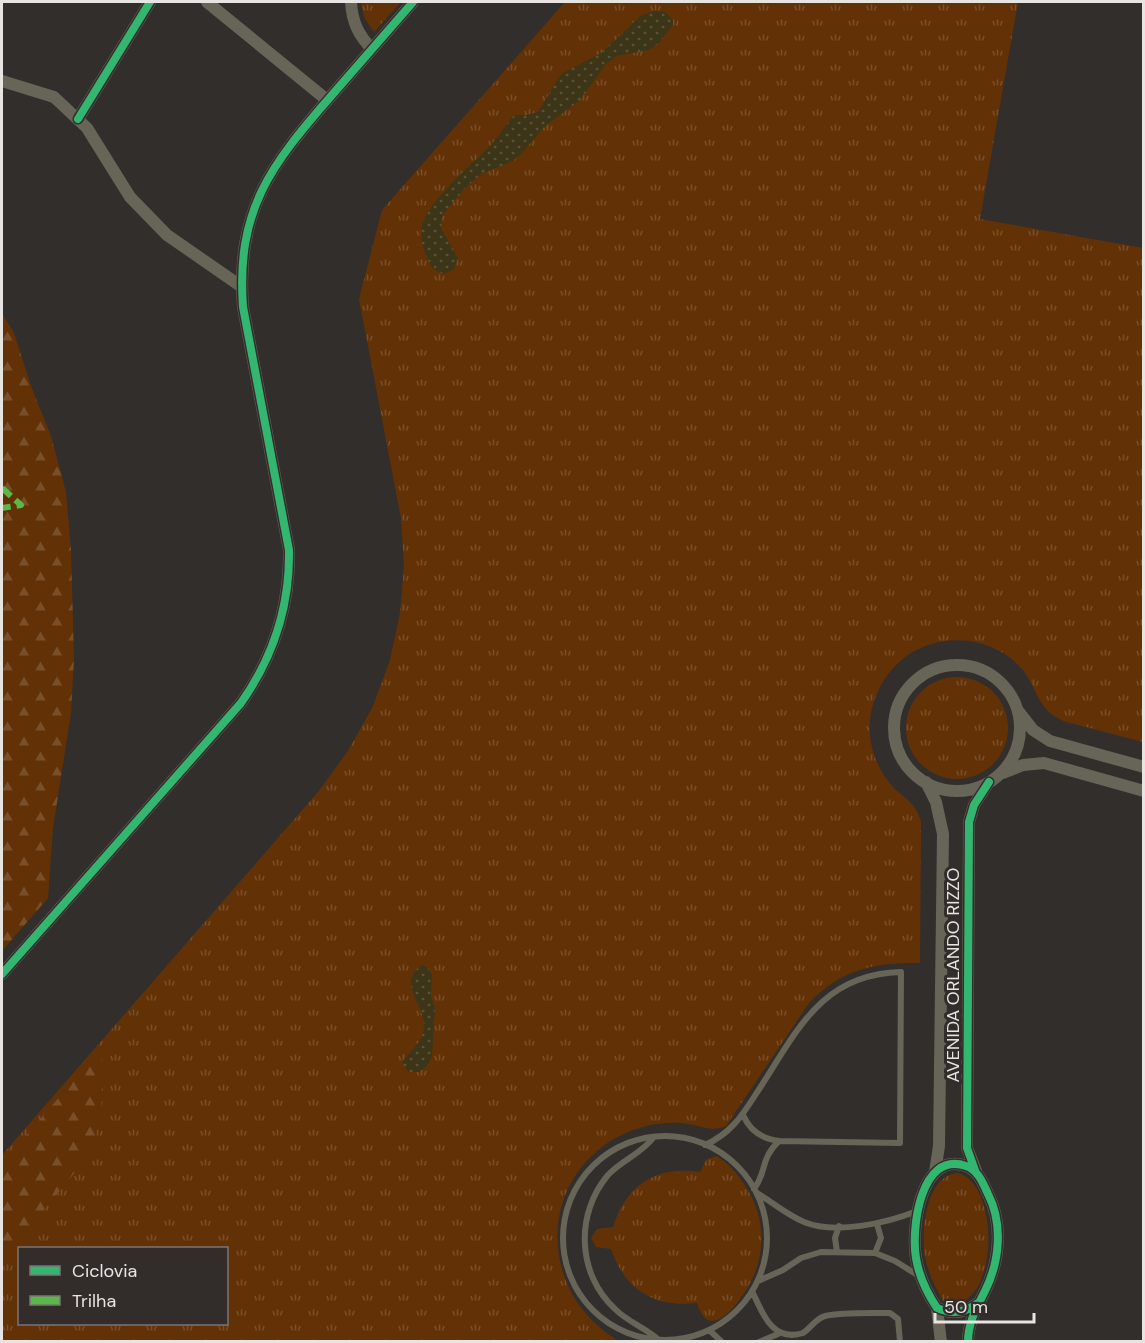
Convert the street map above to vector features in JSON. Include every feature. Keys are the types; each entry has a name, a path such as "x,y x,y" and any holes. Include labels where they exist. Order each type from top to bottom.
{"street":[{"path":"78,119 150,2"},
{"path":"207,2 327,100"},
{"path":"351,2 351,12 358,32 372,49"},
{"path":"2,974 241,703 265,667 286,599 290,550 246,327 242,287 244,247 248,227 261,190 286,148 413,2"},
{"path":"2,81 54,96 87,128 130,197 167,235 242,287"},
{"path":"1143,767 1050,741 1033,730 1002,683 982,669 970,666 946,666 923,675 910,687 899,703 894,726 903,759 917,776 946,790 979,787 1023,765 1044,763 1143,791"},
{"path":"994,778 1013,757 1020,724 1019,712"},
{"name":"AVENIDA ORLANDO RIZZO","path":"976,1173 967,1148 969,822 974,805 994,778"},
{"name":"AVENIDA ORLANDO RIZZO","path":"926,782 936,802 944,834 939,1146 935,1172"},
{"path":"941,1341 937,1308 922,1278 915,1245 918,1210 924,1190 935,1172 947,1166 960,1165 976,1173 992,1204 998,1240 993,1273 978,1303 968,1331 968,1341"},
{"path":"937,1308 956,1312 968,1310 978,1303"}],"lane":[{"path":"705,1144 731,1130 819,1003 844,985 859,978 873,974 901,972 900,1143 779,1141 766,1138 754,1131 743,1115"},
{"path":"779,1141 767,1155 756,1191 765,1217 767,1232 764,1261 758,1281 752,1291 727,1320 688,1338 660,1341 619,1330 585,1304 570,1279 566,1265 562,1236 567,1207 589,1170 612,1151 626,1144 655,1137 684,1138 705,1144 736,1165 756,1191 788,1214 817,1226 877,1224 918,1210"},
{"path":"655,1137 644,1150 620,1164 601,1185 588,1211 584,1239 590,1271 605,1299 624,1317 647,1329 660,1341"},
{"path":"875,1254 881,1238 877,1224"},
{"path":"837,1252 835,1239 839,1226"},
{"path":"758,1281 811,1254 821,1252 875,1254 895,1261 922,1278"},
{"path":"752,1291 768,1326 778,1334"},
{"path":"759,1341 771,1335 791,1336 802,1333 826,1316 890,1313 896,1316 900,1324 900,1341"},
{"path":"709,1330 722,1341"}],"green space":[{"path":"361,2 401,2 374,32 364,17"},
{"path":"565,2 1018,2 980,219 1143,248 1143,742 1063,721 1056,717 1045,708 1023,670 1010,657 995,648 978,643 961,640 943,641 927,646 911,653 890,672 878,691 871,711 871,743 880,769 892,786 915,808 921,822 920,963 873,966 847,975 822,991 809,1003 726,1126 715,1129 670,1123 641,1127 604,1146 580,1169 564,1198 558,1229 560,1260 571,1291 590,1319 619,1341 2,1342 2,1155 318,792 348,751 373,706 390,660 400,613 404,566 401,518 359,299 382,210"},
{"path":"2,313 14,333 31,386 51,436 66,492 71,550 74,660 71,713 53,828 48,898 2,951"},
{"path":"957,677 976,681 993,692 1004,709 1008,728 1004,747 993,764 976,775 957,779 938,775 921,764 910,747 906,728 910,709 921,692 938,681"},
{"path":"102,1048 103,1093 94,1149 39,1216 2,1252 2,1163"},
{"path":"716,1156 740,1178 755,1204 761,1229 761,1250 755,1273 748,1287 726,1315 712,1321 704,1317 697,1303 667,1302 643,1293 624,1275 611,1249 596,1247 591,1238 597,1229 613,1227 626,1200 645,1181 670,1172 700,1172 706,1160"},
{"path":"958,1173 973,1183 982,1201 988,1224 988,1249 984,1272 975,1291 961,1302 943,1301 926,1263 924,1246 925,1220 932,1194 938,1183 947,1176"}],"sand":[{"path":"654,11 665,12 673,20 673,25 659,43 649,50 616,56 606,64 580,100 544,127 513,161 481,174 464,189 442,216 441,228 458,258 454,269 444,274 433,269 423,248 421,231 425,216 440,196 489,147 515,115 538,112 561,74 601,53 642,15"},
{"path":"422,965 427,967 432,974 431,997 435,1008 432,1055 428,1065 419,1072 408,1072 402,1062 420,1040 424,1026 411,981 414,973"}],"marked path":[{"path":"2,488 21,505 2,508"}],"cycle path":[{"path":"78,119 150,2"},
{"path":"2,974 241,703 271,649 287,591 289,550 243,307 242,273 245,242 262,190 291,144 413,2"},
{"path":"976,1173 967,1148 969,822 974,805 989,782"},
{"path":"968,1342 971,1321 994,1267 998,1230 993,1205 980,1177 966,1166 950,1164 938,1170 929,1181 922,1196 915,1230 917,1265 937,1308 948,1312 958,1312 978,1303"}]}
